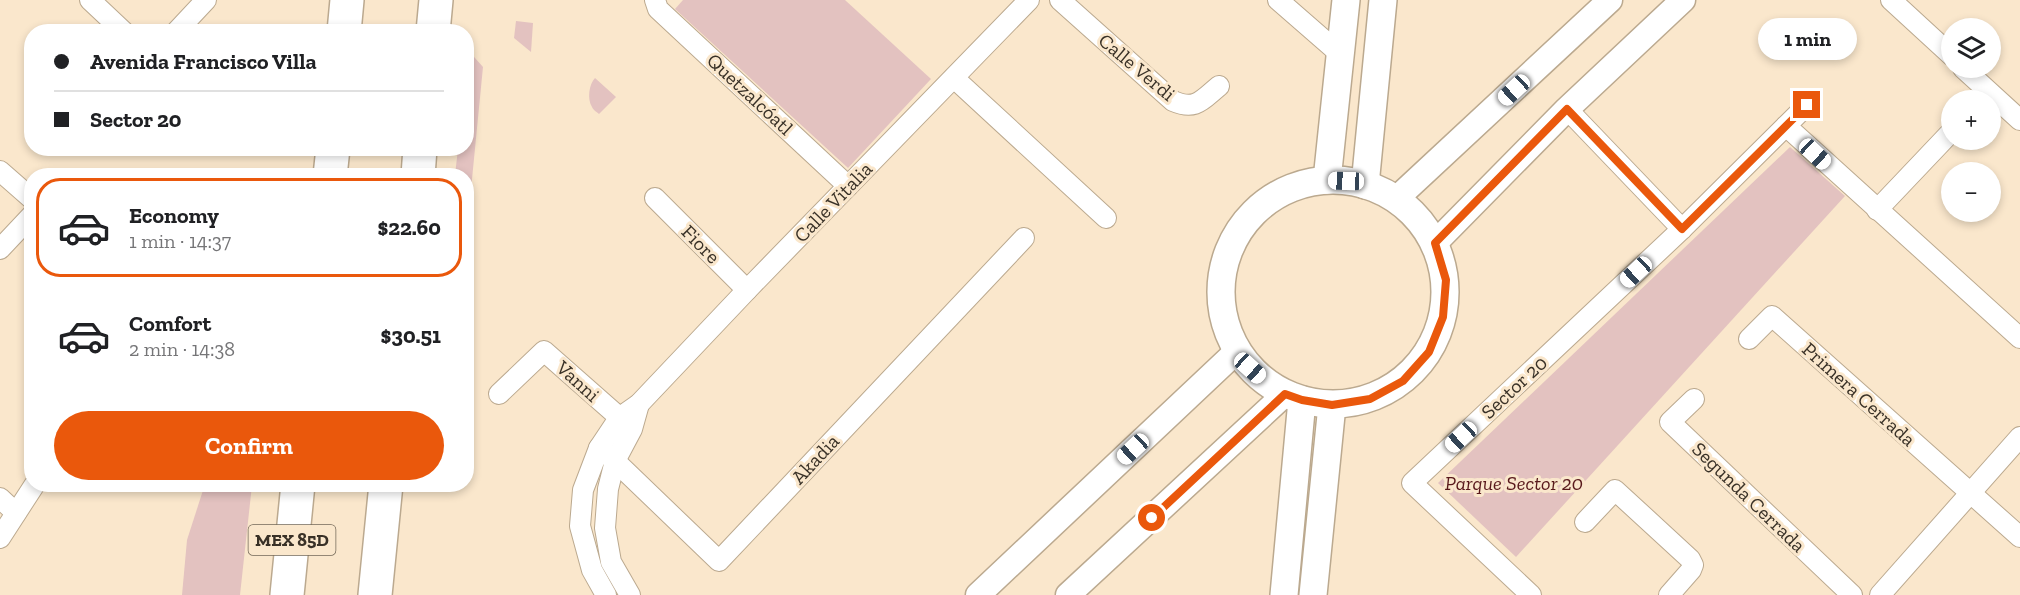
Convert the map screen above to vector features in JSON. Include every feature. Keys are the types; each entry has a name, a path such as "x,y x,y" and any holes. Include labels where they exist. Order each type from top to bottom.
{"highway":[{"path":"345,24 347,0"},
{"path":"434,24 436,0"},
{"name":"MEX 85D","path":"287,595 297,492"},
{"path":"375,595 385,492"}],"main road":[{"path":"1327,180 1346,0"},
{"path":"1365,184 1383,0"},
{"path":"1327,180 1365,184 1396,199 1412,211 1425,226 1435,243 1446,280 1443,317 1429,352 1403,381 1370,399 1332,405 1293,397 1266,383 1237,351 1226,325 1221,296 1224,268 1234,241 1250,217 1272,198 1299,186 1327,180"},
{"path":"1284,595 1293,397"},
{"path":"1313,595 1332,405"}],"street":[{"path":"90,0 116,24"},
{"path":"184,24 206,0"},
{"name":"Quetzalcóatl","path":"655,0 658,9 848,186"},
{"name":"Calle Vitalia","path":"606,595 592,570 580,526 583,490 599,448 626,423 639,404 747,290 1029,0"},
{"name":"Calle Verdi","path":"1060,0 1173,101 1185,106 1199,103 1219,86"},
{"path":"1278,0 1340,54"},
{"path":"1396,199 1610,0"},
{"path":"1435,243 1567,109 1683,0"},
{"path":"1891,0 1941,46"},
{"path":"954,78 1106,218"},
{"path":"2001,103 2016,109"},
{"name":"Sector 20","path":"1531,595 1412,483 1682,229 1807,105"},
{"path":"1567,109 1682,229"},
{"path":"1786,126 2020,338"},
{"path":"1877,210 1941,143"},
{"path":"0,171 24,192"},
{"name":"Fiore","path":"655,198 747,290"},
{"path":"0,249 24,224"},
{"name":"Akadia","path":"599,448 719,561 1024,238"},
{"name":"Primera Cerrada","path":"1749,339 1772,316 1970,493"},
{"name":"Vanni","path":"499,394 544,351 626,423"},
{"path":"978,595 1237,351"},
{"path":"1068,595 1293,397"},
{"name":"Segunda Cerrada","path":"1694,399 1670,423 1852,595"},
{"name":"Calle Vitalia","path":"626,423 608,489 605,528 612,562 630,595"},
{"path":"1880,595 2020,437"},
{"path":"1585,522 1615,490 1690,559 1693,565 1691,570 1669,595"},
{"path":"0,537 30,492"},
{"path":"1970,493 2020,537"},
{"path":"0,498 16,513"}],"green space":[{"path":"683,0 845,0 931,79 848,168 675,9"},
{"path":"516,21 533,23 531,52 514,38"},
{"path":"474,57 483,67 473,168 456,168 457,156 474,156"},
{"path":"595,78 616,97 599,114 593,108 589,96"},
{"name":"Parque Sector 20","path":"1790,147 1845,196 1516,557 1438,483"},
{"path":"202,492 251,492 240,595 182,595 187,540"}],"route":[{"path":"1152,518 1285,394 1302,400 1332,405 1370,399 1403,381 1429,352 1443,317 1446,280 1435,243 1567,109 1682,229 1807,105"}]}
